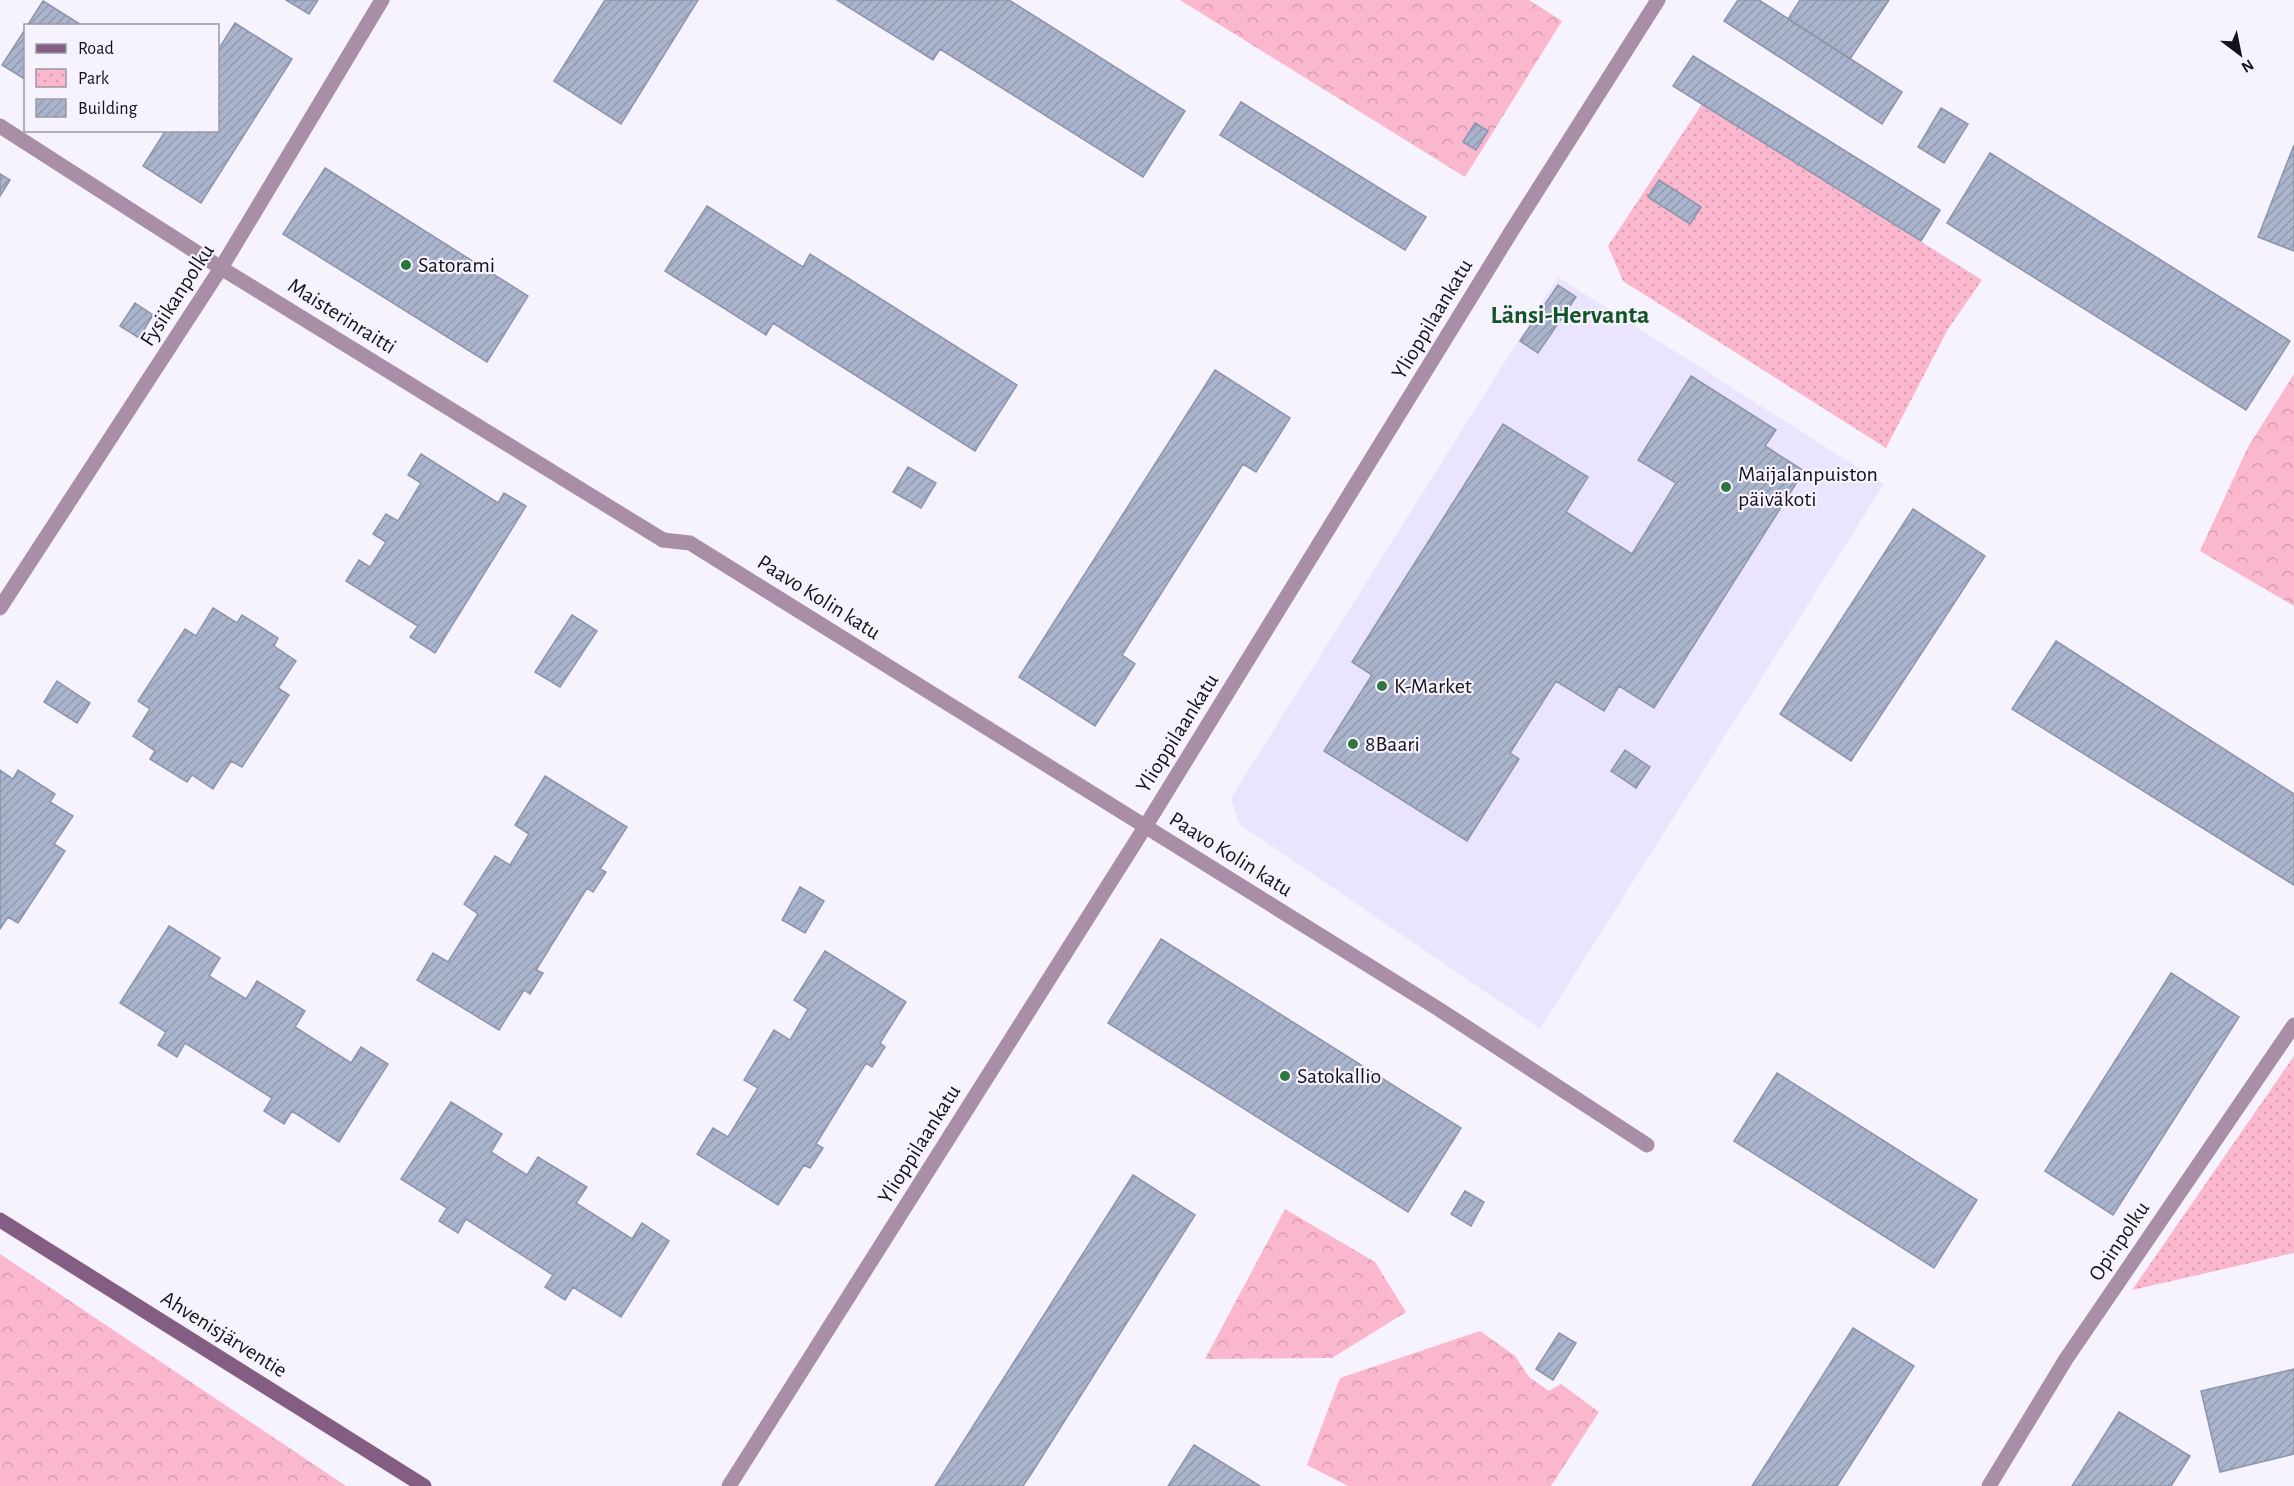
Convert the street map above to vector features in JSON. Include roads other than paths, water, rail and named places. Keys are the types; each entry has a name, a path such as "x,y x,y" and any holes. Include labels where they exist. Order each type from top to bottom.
{"main road":[{"name":"Ahvenisjärventie","path":"0,1220 424,1486"}],"street":[{"name":"Fysiikanpolku","path":"0,608 221,268 382,0"},
{"name":"Ylioppilaankatu","path":"729,1486 1145,827 1518,222 1658,0"},
{"name":"Maisterinraitti","path":"0,126 221,268 663,540"},
{"name":"Paavo Kolin katu","path":"663,540 690,543 1447,1014 1647,1145"},
{"name":"Opinpolku","path":"1989,1486 2066,1359 2294,1025"}],"place":[{"name":"Satorami","path":"406,265"},
{"name":"Maijalanpuiston päiväkoti","path":"1726,487"},
{"name":"K-Market","path":"1382,686"},
{"name":"8Baari","path":"1353,744"},
{"name":"Satokallio","path":"1285,1076"}],"district":[{"name":"Länsi-Hervanta","path":"1570,315"}]}
